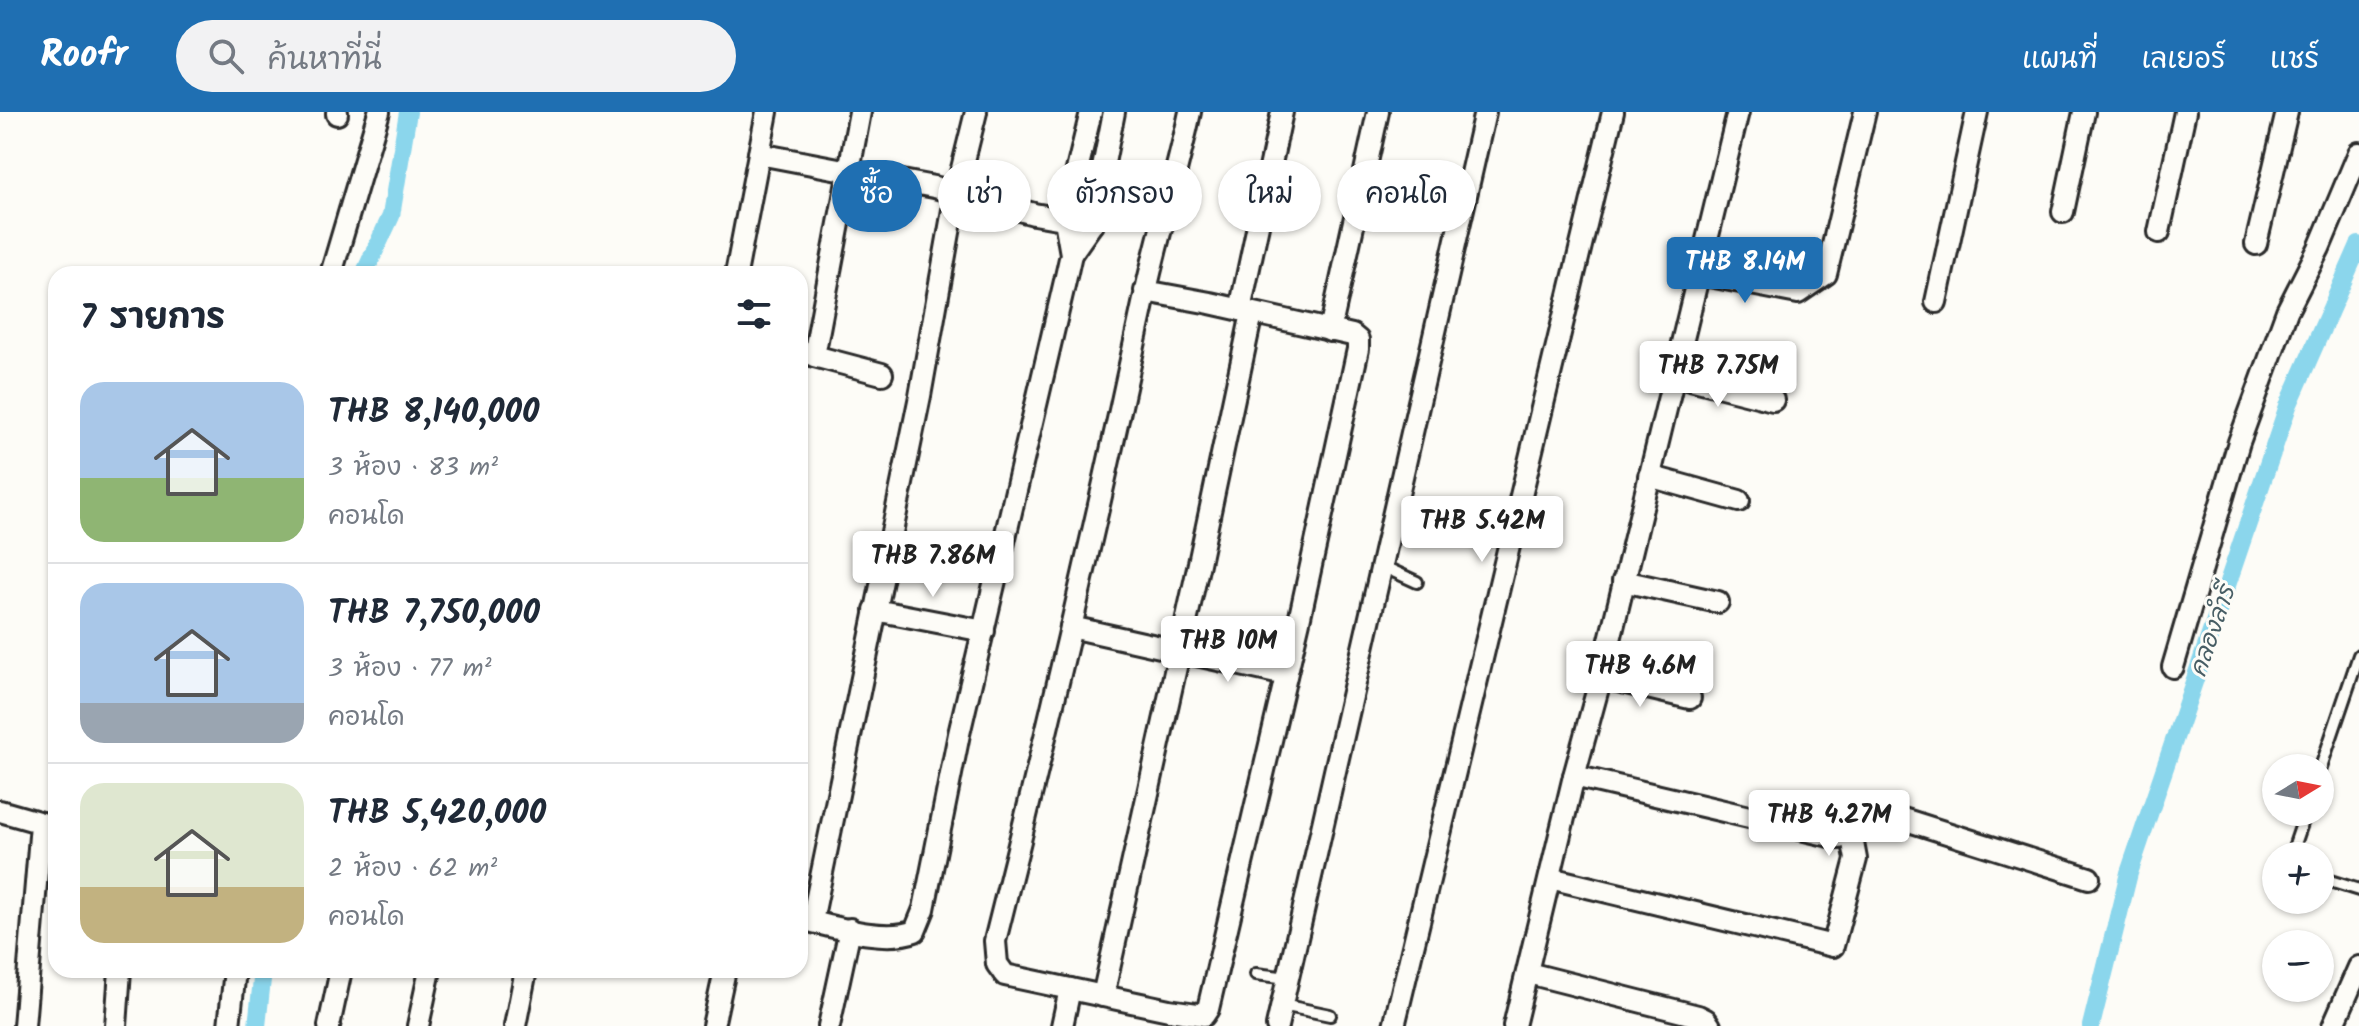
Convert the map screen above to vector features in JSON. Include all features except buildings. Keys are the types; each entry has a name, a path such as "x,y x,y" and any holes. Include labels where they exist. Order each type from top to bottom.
{"street":[{"path":"333,266 379,112"},
{"path":"738,266 767,112"},
{"path":"850,160 860,112"},
{"path":"964,160 976,112"},
{"path":"1079,160 1091,112"},
{"path":"1105,160 1114,112"},
{"path":"1145,291 1352,335 1358,340 1286,675 1208,1009 1204,1015 1167,1018 1103,996 1005,975 997,964 995,941 1118,426 1145,291 1190,112"},
{"path":"1103,996 1179,650 1282,112"},
{"path":"1330,331 1378,112"},
{"path":"1277,1026 1485,112"},
{"path":"1394,1026 1613,112"},
{"path":"1514,1026 1738,112"},
{"path":"1699,274 1798,293 1826,274 1865,112"},
{"path":"1936,302 1977,112"},
{"path":"2063,212 2084,112"},
{"path":"2159,232 2185,112"},
{"path":"2256,244 2287,112"},
{"path":"2173,667 2239,442 2287,311 2319,248 2359,153"},
{"path":"759,154 832,169"},
{"path":"837,232 814,356 882,374"},
{"path":"808,911 920,396 949,232"},
{"path":"1067,232 1071,254"},
{"path":"808,920 900,937 915,931 924,909 959,734 1071,254 1086,232"},
{"path":"1674,375 1773,400"},
{"path":"1649,476 1739,501"},
{"path":"1623,581 1718,602"},
{"path":"875,610 984,631"},
{"path":"1071,627 1286,675"},
{"path":"1601,677 1690,698"},
{"path":"1574,776 1839,838 1887,814 2089,878"},
{"path":"0,811 48,825 24,1026"},
{"path":"1550,878 1833,946 1856,859 1851,832"},
{"path":"829,1026 850,929"},
{"path":"2333,1026 2359,967"},
{"path":"1528,973 1698,1016 1710,1026"},
{"path":"116,1026 119,978"},
{"path":"229,1026 234,978"},
{"path":"329,1026 339,978"},
{"path":"418,1026 428,978"},
{"path":"515,1026 524,978"},
{"path":"713,1026 723,978"},
{"path":"1062,1026 1070,989"}],"lane":[{"path":"1382,566 1417,582"},
{"path":"2325,754 2359,655"},
{"path":"2334,882 2359,890"},
{"path":"1256,974 1288,978"},
{"path":"1282,1005 1330,1015"}],"waterway":[{"path":"368,266 391,216 408,112"},
{"name":"คลองลำรี","path":"2091,1026 2129,873 2288,406 2359,245"},
{"path":"257,1026 262,978"}]}
